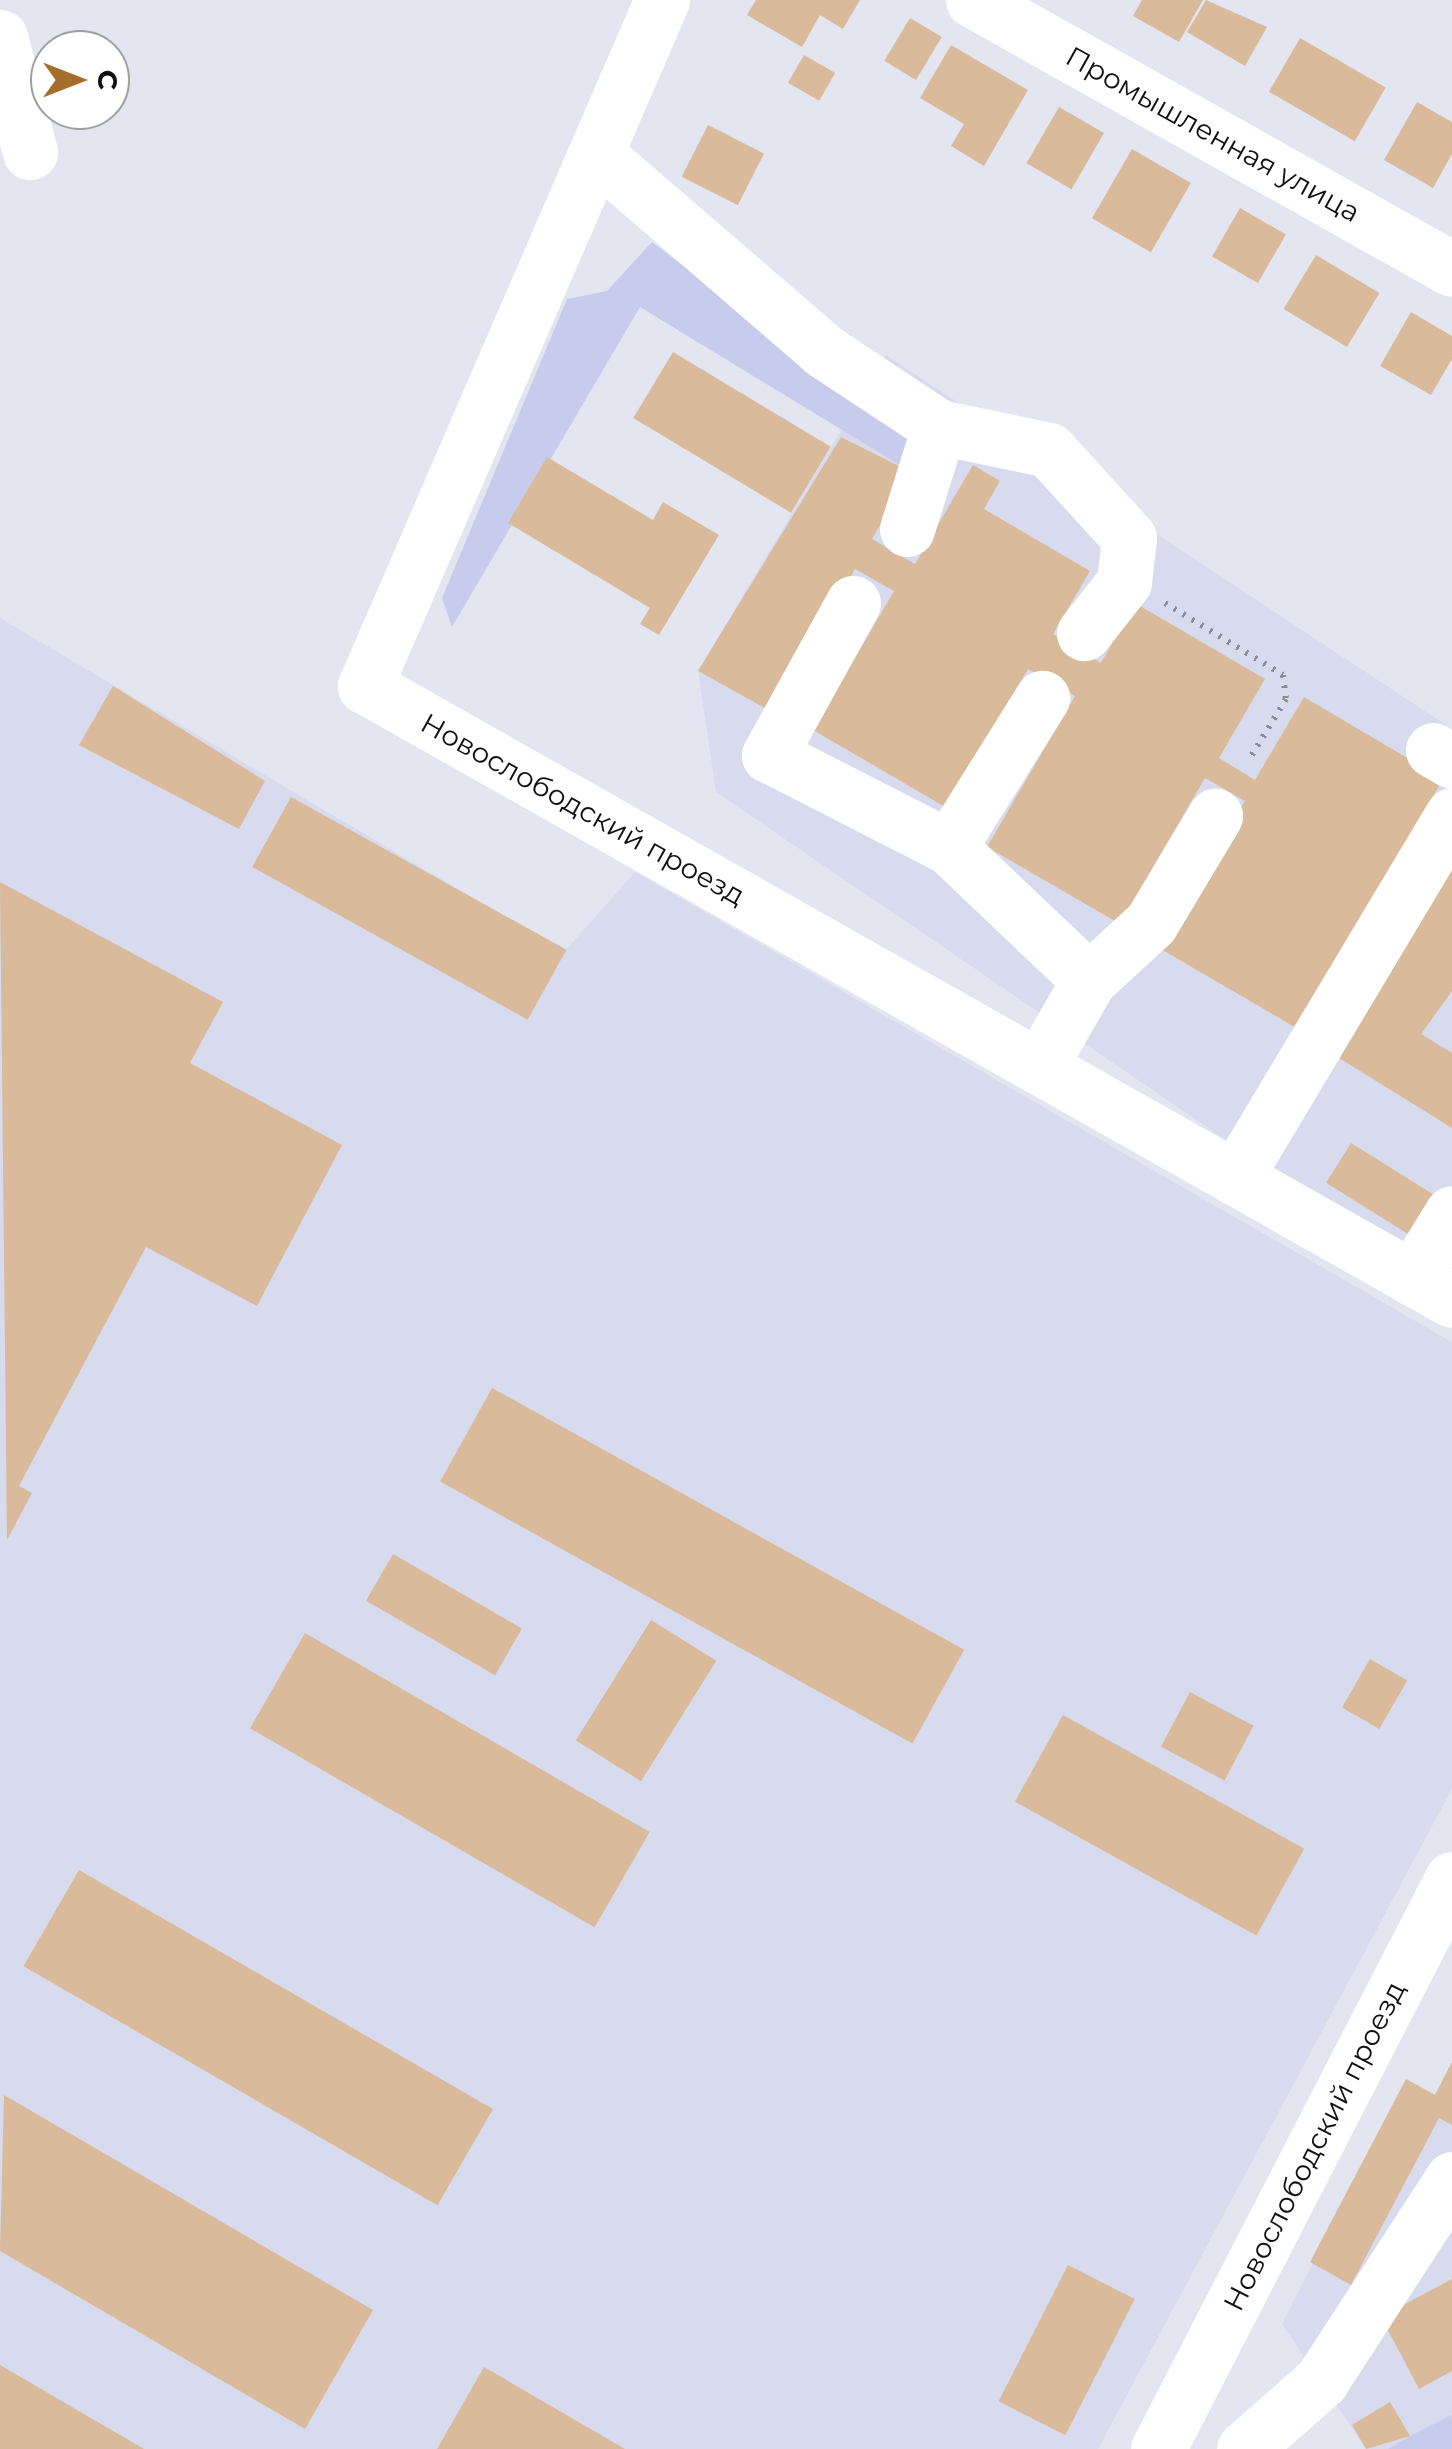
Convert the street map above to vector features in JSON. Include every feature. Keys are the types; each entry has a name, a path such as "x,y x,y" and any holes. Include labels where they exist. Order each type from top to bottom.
{"street":[{"name":"Новослободский проезд","path":"662,0 364,686 1432,1289"},
{"name":"Промышленная улица","path":"973,0 1452,268"},
{"path":"0,37 30,152"},
{"path":"596,154 824,351 939,427 1049,450 1128,538 1124,582 1084,633"},
{"path":"907,529 939,427"},
{"path":"853,603 770,754 949,848 1089,980"},
{"path":"949,848 1042,698"},
{"path":"1234,1178 1452,815"},
{"path":"1038,1067 1089,980 1151,923 1215,816"},
{"path":"1432,1289 1452,1214"},
{"name":"Новослободский проезд","path":"1168,2431 1452,1879"},
{"path":"1244,2449 1320,2381 1452,2179"},
{"path":"1168,2431 1226,2449"}],"path":[{"path":"1124,582 1230,635 1283,674 1286,699 1250,758"}],"shaded area":[{"path":"652,242 918,445 911,472 640,307 452,627 442,598 567,299 607,291"},
{"path":"886,355 1452,729 1452,1263 1327,1209 716,792 698,671"},
{"path":"0,618 564,952 635,872 1452,1342 1452,1789 1098,2449 0,2449"},
{"path":"1452,2062 1452,2415 1388,2449 1366,2449 1282,2324 1406,2079 1435,2094"},
{"path":"1452,2415 1452,2449 1388,2449 1410,2436"}],"building":[{"path":"756,0 860,0 843,29 820,15 802,47 747,15"},
{"path":"1142,0 1203,0 1179,42 1133,16"},
{"path":"1206,0 1267,27 1245,66 1187,32"},
{"path":"910,18 942,37 916,80 884,61"},
{"path":"1300,38 1386,88 1355,141 1269,92"},
{"path":"951,45 1028,90 984,166 951,146 964,124 920,98"},
{"path":"804,55 835,73 819,101 788,83"},
{"path":"1417,102 1452,122 1452,154 1433,188 1384,160"},
{"path":"1059,107 1104,133 1072,189 1026,163"},
{"path":"708,125 764,154 738,205 682,177"},
{"path":"1132,149 1191,183 1151,252 1092,218"},
{"path":"1240,208 1286,234 1258,283 1212,256"},
{"path":"1316,255 1379,293 1347,347 1284,309"},
{"path":"1411,312 1452,336 1452,359 1431,395 1380,366"},
{"path":"673,352 831,447 791,513 633,418"},
{"path":"841,437 911,472 872,539 915,564 973,465 1000,481 984,509 1090,571 1053,634 1101,663 1135,603 1265,679 1219,758 1255,780 1304,697 1443,779 1298,1029 1159,948 1245,801 1205,778 1120,924 987,847 1075,696 1028,669 947,808 813,730 894,591 855,569 772,712 698,671"},
{"path":"547,457 653,520 663,502 719,535 659,635 640,624 650,608 508,523"},
{"path":"113,686 265,781 239,829 79,745"},
{"path":"291,797 567,950 528,1020 252,867"},
{"path":"1452,856 1452,991 1421,1034 1452,1053 1452,1128 1331,1053"},
{"path":"0,882 223,1002 190,1063 342,1145 257,1306 146,1247 19,1486 32,1493 7,1540"},
{"path":"1351,1143 1435,1195 1410,1235 1326,1183"},
{"path":"492,1388 964,1650 912,1743 440,1482"},
{"path":"393,1554 522,1628 495,1675 366,1601"},
{"path":"651,1620 716,1661 641,1781 576,1740"},
{"path":"305,1633 650,1832 595,1927 250,1728"},
{"path":"1370,1659 1407,1680 1379,1729 1342,1707"},
{"path":"1190,1692 1254,1726 1224,1781 1161,1747"},
{"path":"1063,1715 1304,1849 1256,1935 1015,1802"},
{"path":"79,1870 493,2109 437,2205 24,1966"},
{"path":"1452,2062 1452,2125 1439,2118 1351,2285 1310,2262 1406,2079 1435,2095"},
{"path":"4,2095 373,2310 305,2429 0,2251"},
{"path":"1068,2265 1135,2299 1065,2435 999,2401"},
{"path":"1452,2279 1452,2371 1419,2389 1381,2317"},
{"path":"0,2365 144,2449 0,2449"},
{"path":"484,2367 625,2449 437,2449"},
{"path":"1390,2402 1410,2436 1366,2449 1352,2425"}]}
